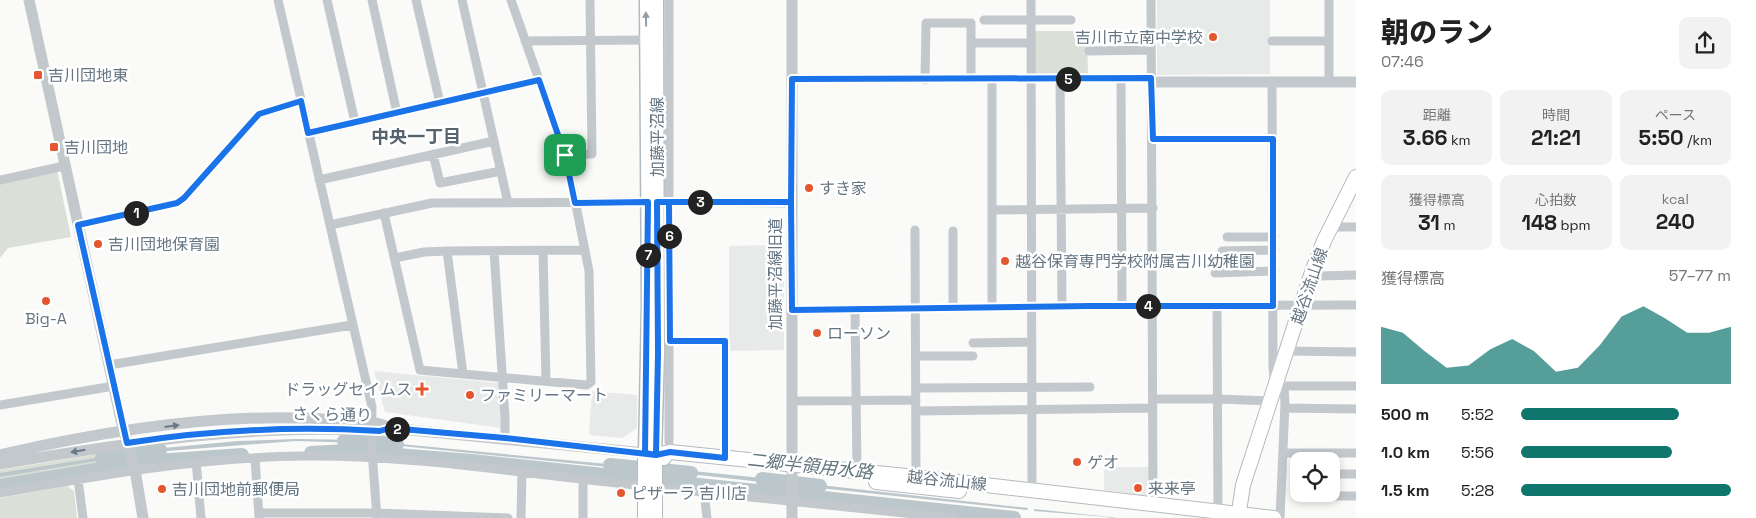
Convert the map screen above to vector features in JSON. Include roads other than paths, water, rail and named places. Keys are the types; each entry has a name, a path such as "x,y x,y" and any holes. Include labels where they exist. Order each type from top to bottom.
{"main road":[{"name":"加藤平沼線","path":"646,0 657,40"},
{"name":"加藤平沼線","path":"652,458 658,202 657,0"},
{"name":"越谷流山線","path":"652,458 670,452 725,458 792,473 857,472 916,477 1218,512 1238,516 1243,485 1271,402 1281,384 1287,351 1312,272 1330,227 1354,184"},
{"name":"加藤平沼線","path":"652,458 664,304 658,202"},
{"name":"越谷流山線","path":"652,458 1025,497 1196,518"},
{"path":"652,458 655,518"},
{"path":"644,518 652,486"},
{"path":"1238,516 1274,518"}],"street":[{"path":"29,0 64,166 144,518"},
{"path":"278,0 372,407 372,457 377,516"},
{"path":"328,0 355,122"},
{"path":"372,0 397,112"},
{"path":"416,0 440,103"},
{"path":"462,0 508,203"},
{"path":"384,212 420,370 587,385 591,382 590,286 585,250 565,155 511,0"},
{"path":"565,155 592,154 590,0"},
{"path":"658,202 657,40 669,0"},
{"name":"加藤平沼線旧道","path":"792,0 792,518"},
{"path":"1031,0 1030,306 1032,490"},
{"path":"1151,0 1153,505"},
{"path":"1328,0 1329,82"},
{"path":"984,20 1071,20"},
{"path":"925,80 926,23 971,23 971,79"},
{"path":"525,41 657,40"},
{"path":"1272,41 1329,41"},
{"path":"971,43 1031,43"},
{"path":"1089,51 1151,50"},
{"path":"792,79 1121,78 1356,82"},
{"path":"1121,78 1122,306"},
{"path":"992,79 992,307"},
{"path":"1060,79 1062,306"},
{"path":"308,133 539,80"},
{"path":"1272,82 1273,368 1281,384 1285,408 1280,518"},
{"path":"78,225 177,203 184,198 259,114 301,101"},
{"path":"1153,139 1273,139"},
{"path":"319,180 494,141"},
{"path":"434,154 440,183 501,171"},
{"path":"0,180 64,166"},
{"path":"330,224 432,203 791,202"},
{"path":"992,210 1153,208"},
{"path":"1330,227 1356,227"},
{"path":"915,230 916,477"},
{"path":"953,230 953,308"},
{"path":"1227,237 1274,237"},
{"path":"395,258 424,252 447,251 585,250"},
{"path":"1222,250 1274,250"},
{"path":"447,251 463,374"},
{"path":"494,251 505,438"},
{"path":"544,251 546,381"},
{"path":"1215,273 1274,271"},
{"path":"1312,272 1322,276 1356,275"},
{"path":"664,304 670,341 669,442"},
{"path":"792,310 1030,306 1356,305"},
{"path":"1217,306 1218,512"},
{"path":"855,309 857,472"},
{"path":"109,365 352,325"},
{"path":"670,341 725,341 725,458"},
{"path":"974,343 1031,342"},
{"path":"1287,351 1356,352"},
{"path":"916,356 973,356"},
{"path":"1281,384 1356,386"},
{"path":"0,405 114,386"},
{"path":"916,388 1090,386"},
{"path":"916,411 1032,409 1153,404 1218,399 1271,402"},
{"path":"792,401 916,400"},
{"path":"1285,408 1356,409"},
{"name":"さくら通り","path":"0,464 126,442 179,425 276,418 371,430 380,423 390,428 505,438 652,458"},
{"name":"さくら通り","path":"0,455 126,442"},
{"path":"1283,453 1356,452"},
{"path":"0,493 134,468 196,461 303,456 372,457 792,500 916,516 952,518"},
{"path":"255,458 259,516 508,518"},
{"path":"196,461 201,518"},
{"path":"521,518 522,472"},
{"path":"1340,474 1356,474"},
{"path":"78,479 82,518"},
{"path":"582,480 582,518"},
{"path":"704,492 707,518"},
{"path":"1340,496 1356,496"},
{"path":"856,507 856,518"}],"waterway":[{"name":"二郷半領用水路","path":"344,441 397,444"},
{"name":"二郷半領用水路","path":"102,458 160,450"},
{"path":"311,453 346,451 472,461 1014,518"},
{"path":"0,486 142,462 242,455"},
{"name":"二郷半領用水路","path":"610,465 691,473"},
{"name":"二郷半領用水路","path":"762,479 820,486"}],"place":[{"name":"吉川市立南中学校","path":"1213,37"},
{"name":"吉川団地東","path":"38,75"},
{"name":"吉川団地","path":"54,147"},
{"name":"すき家","path":"809,188"},
{"name":"吉川団地保育園","path":"98,244"},
{"name":"越谷保育専門学校附属吉川幼稚園","path":"1005,261"},
{"name":"Big-A","path":"46,301"},
{"name":"ローソン","path":"817,333"},
{"name":"ドラッグセイムス","path":"422,389"},
{"name":"ファミリーマート","path":"470,395"},
{"name":"ゲオ","path":"1077,462"},
{"name":"来来亭","path":"1138,488"},
{"name":"吉川団地前郵便局","path":"162,489"},
{"name":"ピザーラ 吉川店","path":"621,493"}],"district":[{"name":"中央一丁目","path":"416,137"}]}
